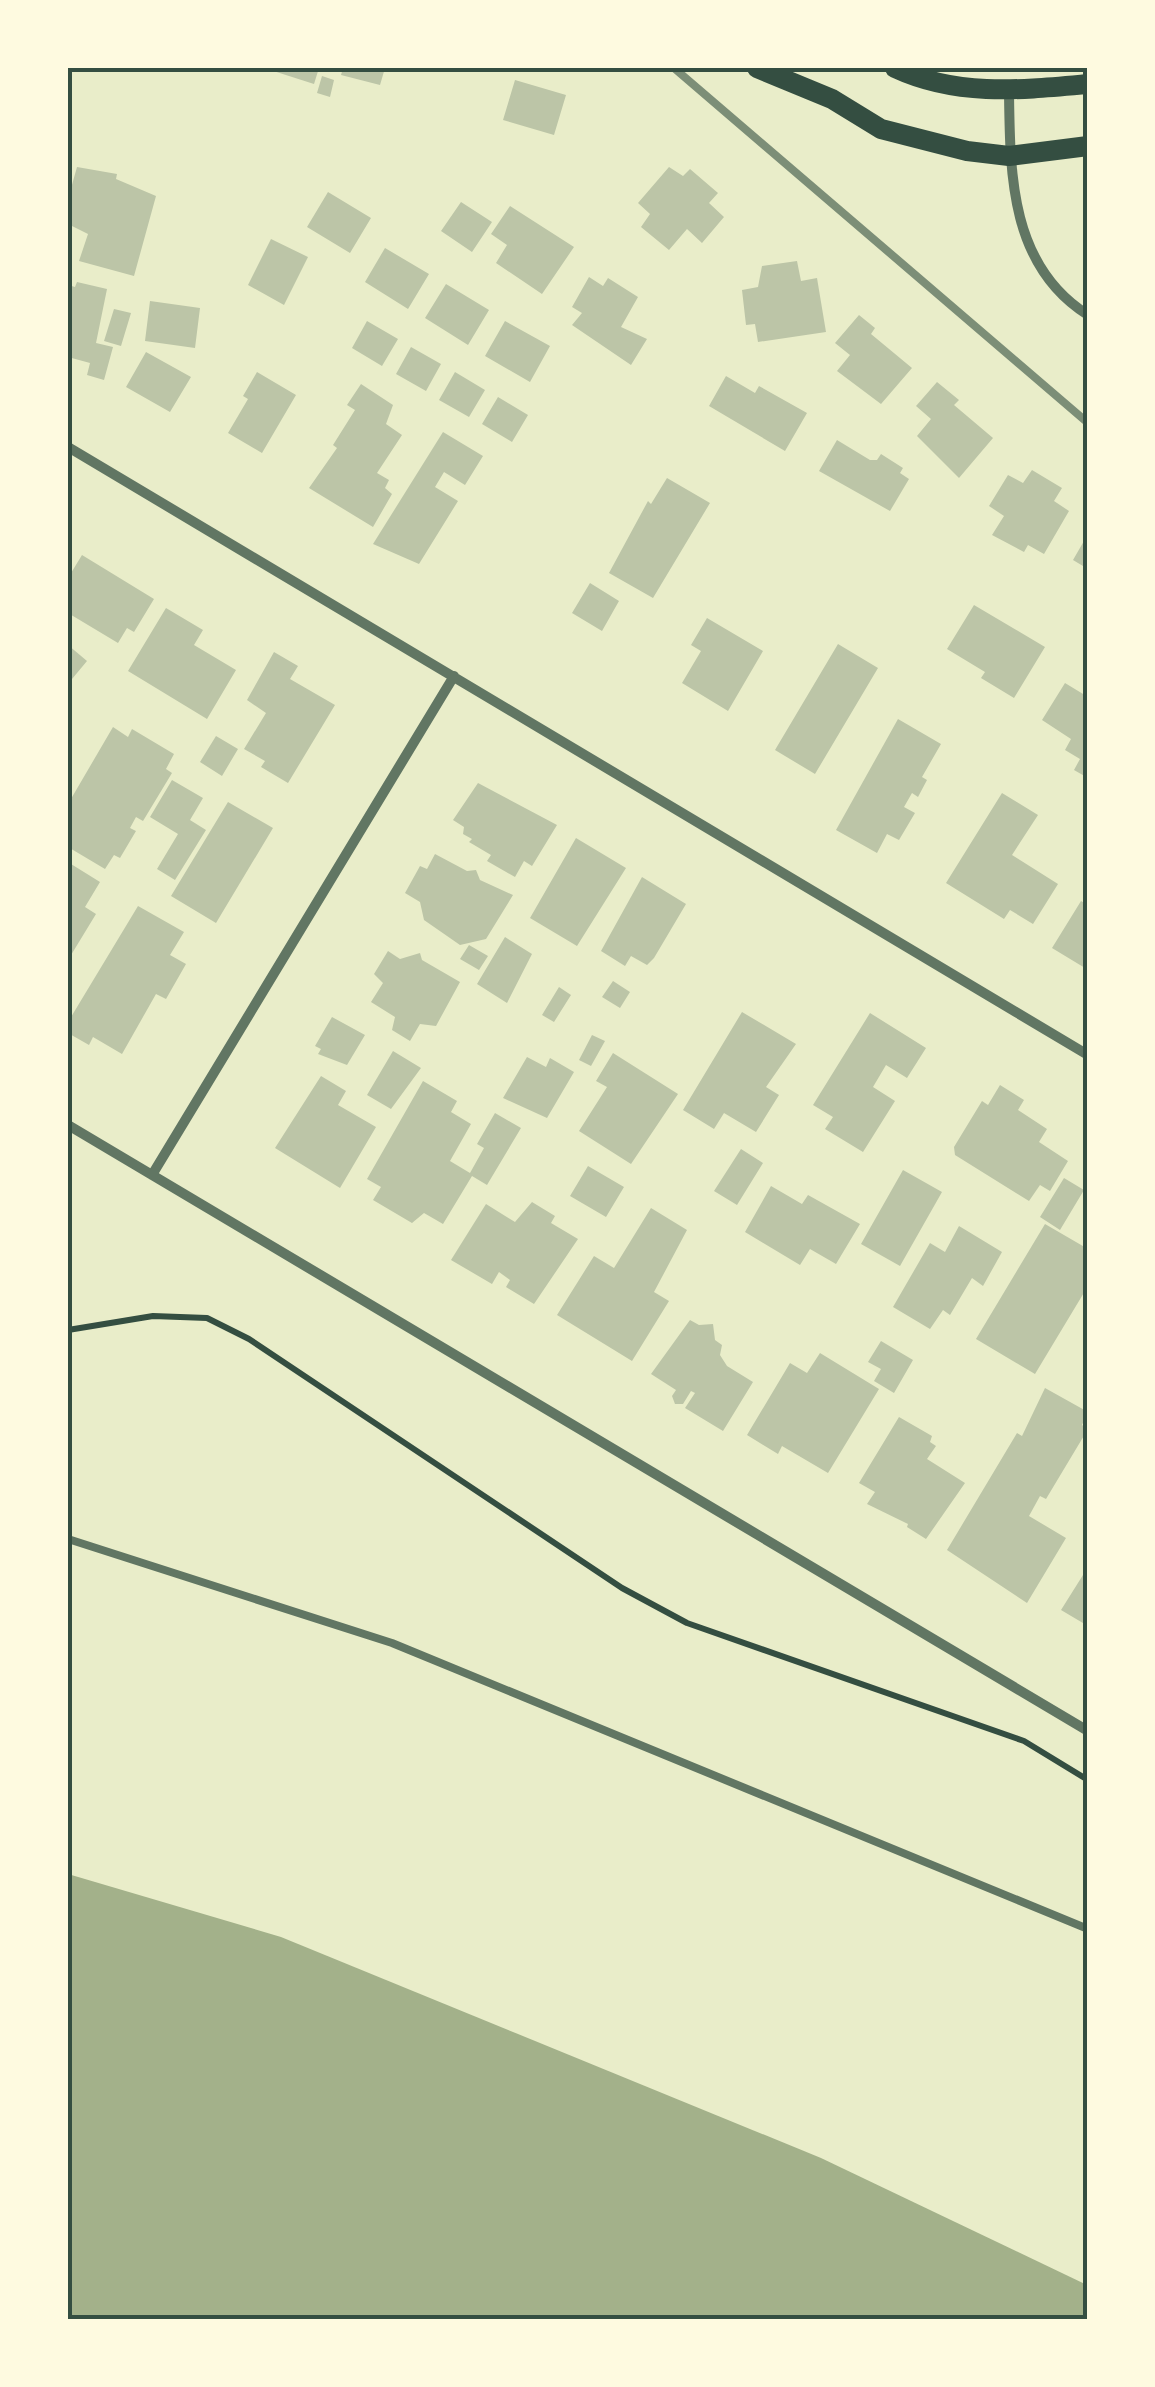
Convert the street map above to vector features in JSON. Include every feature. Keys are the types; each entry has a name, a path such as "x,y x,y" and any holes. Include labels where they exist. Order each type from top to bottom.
{"main road":[{"path":"757,68 832,99 881,129 967,151 1010,156 1088,146"},
{"path":"895,68 923,80 1009,90 1088,84"}],"street":[{"path":"1009,90 1010,156 1023,232 1048,282 1088,315"},
{"path":"68,447 1088,1056"},
{"path":"152,1174 454,676"},
{"path":"68,1125 1088,1731"}],"lane":[{"path":"68,1539 392,1643 1088,1928"}],"path":[{"path":"68,1330 153,1316 207,1318 249,1339 622,1588 687,1623 964,1717 1024,1741 1088,1780"}],"shaded area":[{"path":"68,1874 281,1937 821,2158 1087,2285 1087,2319 68,2319"}],"building":[{"path":"264,68 319,68 314,84"},
{"path":"343,68 385,68 380,85 341,75"},
{"path":"322,76 334,80 330,97 317,93"},
{"path":"515,80 566,95 554,135 503,120"},
{"path":"77,167 117,174 116,179 156,196 134,276 79,261 88,234 68,224 68,199"},
{"path":"669,167 683,176 690,169 718,193 709,203 724,217 702,243 687,229 669,250 641,227 650,214 638,203"},
{"path":"328,192 371,218 350,253 307,227"},
{"path":"461,202 492,222 472,252 441,231"},
{"path":"510,206 574,247 542,294 496,263 507,245 491,234"},
{"path":"271,239 308,257 284,305 248,285"},
{"path":"385,248 429,274 408,309 365,282"},
{"path":"797,261 801,281 817,278 826,332 758,342 755,324 746,325 742,290 758,287 762,266"},
{"path":"589,277 603,286 608,278 638,297 621,327 647,339 631,365 572,325 582,313 572,307"},
{"path":"77,282 107,289 96,343 113,347 104,380 87,375 90,363 68,357 68,285 75,287"},
{"path":"446,284 489,310 468,345 425,318"},
{"path":"150,301 200,308 195,348 145,341"},
{"path":"114,309 131,313 121,346 104,341"},
{"path":"859,315 875,328 871,334 912,368 881,404 837,371 850,355 835,343"},
{"path":"367,321 398,339 382,366 352,348"},
{"path":"505,321 550,346 530,382 485,356"},
{"path":"411,347 441,364 426,391 396,374"},
{"path":"146,352 191,377 170,412 126,387"},
{"path":"257,372 296,395 262,453 228,433 248,399 243,396"},
{"path":"455,372 485,390 469,417 439,400"},
{"path":"726,376 755,393 759,386 807,413 785,451 709,406"},
{"path":"937,382 959,400 954,405 993,438 959,478 917,436 931,419 916,406"},
{"path":"361,384 393,405 386,424 402,435 377,473 389,480 385,488 392,494 373,527 309,488 337,448 333,445 355,410 347,405"},
{"path":"498,397 528,415 512,442 482,424"},
{"path":"443,432 483,456 465,485 444,472 435,487 458,501 419,564 373,544"},
{"path":"837,440 870,460 877,460 881,454 903,468 900,473 909,479 890,511 819,471"},
{"path":"1032,470 1062,488 1054,501 1069,511 1044,554 1028,545 1024,552 992,535 1004,516 989,506 1008,475 1023,483"},
{"path":"667,478 710,503 653,598 609,573 648,501 651,504"},
{"path":"1088,534 1088,569 1073,560"},
{"path":"82,555 154,599 134,632 127,628 118,643 68,613 68,578"},
{"path":"590,583 619,601 602,631 572,613"},
{"path":"974,605 1045,647 1014,698 981,678 985,672 947,649"},
{"path":"166,608 203,630 194,645 236,670 207,719 128,671"},
{"path":"707,618 763,651 728,711 682,683 701,651 691,645"},
{"path":"838,644 878,668 815,774 775,750"},
{"path":"68,645 87,661 72,679 68,675"},
{"path":"274,652 298,666 290,679 335,705 288,783 261,767 265,761 244,749 266,713 247,700"},
{"path":"1065,683 1088,697 1088,778 1074,770 1080,759 1065,750 1071,739 1042,720"},
{"path":"898,719 941,744 922,777 927,780 918,797 912,793 904,807 915,813 899,840 887,834 877,853 836,830"},
{"path":"113,727 128,737 132,729 174,754 166,769 172,773 143,821 136,817 130,828 136,831 120,858 114,855 105,869 68,847 68,804"},
{"path":"216,736 238,749 222,776 200,762"},
{"path":"172,780 203,798 190,820 206,830 175,880 157,869 178,834 150,817"},
{"path":"478,783 557,825 532,866 524,861 515,877 487,861 491,855 469,842 472,839 463,834 464,827 453,820"},
{"path":"1002,793 1038,815 1012,855 1058,884 1033,924 1010,910 1004,919 946,883"},
{"path":"228,802 273,828 216,923 171,896"},
{"path":"576,838 626,868 577,946 530,918"},
{"path":"435,854 467,871 476,870 480,880 513,895 486,939 460,945 424,920 420,902 405,893 420,866 427,869"},
{"path":"71,864 100,882 85,907 96,914 68,960"},
{"path":"642,877 686,904 654,958 647,965 631,956 625,966 601,951"},
{"path":"1081,901 1088,905 1085,968 1052,948"},
{"path":"138,906 184,932 170,955 186,964 166,999 156,994 122,1054 93,1037 89,1045 68,1033 68,1022"},
{"path":"505,937 532,954 507,1003 477,984"},
{"path":"469,945 488,956 479,970 460,959"},
{"path":"388,951 400,959 420,953 422,960 460,982 436,1026 420,1024 410,1041 392,1030 395,1017 371,1002 383,983 374,974"},
{"path":"613,981 630,992 620,1008 602,997"},
{"path":"559,987 571,995 554,1022 542,1015"},
{"path":"742,1012 796,1044 766,1087 779,1095 756,1132 724,1113 714,1129 683,1110"},
{"path":"870,1013 926,1048 907,1078 886,1065 873,1087 895,1101 863,1152 825,1129 833,1117 813,1105"},
{"path":"332,1017 365,1035 347,1065 318,1054 321,1049 315,1046"},
{"path":"592,1035 605,1041 591,1066 579,1060"},
{"path":"393,1051 421,1068 391,1109 367,1095"},
{"path":"613,1053 678,1094 631,1164 579,1131 607,1087 596,1081"},
{"path":"527,1057 546,1067 550,1058 574,1072 547,1118 503,1098"},
{"path":"321,1076 346,1091 338,1105 376,1127 340,1188 275,1148"},
{"path":"423,1081 457,1101 451,1112 471,1124 450,1161 470,1173 484,1148 477,1144 495,1113 521,1128 487,1185 472,1176 443,1224 424,1213 412,1223 373,1200 381,1187 367,1179"},
{"path":"1000,1085 1024,1100 1018,1110 1047,1129 1039,1142 1068,1161 1050,1191 1040,1185 1029,1201 955,1155 954,1147 982,1101 988,1105"},
{"path":"741,1149 763,1163 737,1205 714,1191"},
{"path":"588,1166 624,1187 606,1217 570,1196"},
{"path":"903,1170 942,1192 900,1266 861,1244"},
{"path":"1064,1178 1084,1190 1060,1230 1040,1217"},
{"path":"771,1186 802,1204 808,1195 860,1224 836,1264 810,1249 800,1265 745,1232"},
{"path":"532,1202 555,1216 551,1223 578,1239 534,1304 506,1287 510,1280 499,1272 492,1284 451,1260 486,1204 515,1222"},
{"path":"651,1208 687,1230 654,1292 669,1301 632,1361 557,1315 594,1256 614,1268"},
{"path":"1045,1224 1088,1249 1088,1286 1035,1374 976,1339"},
{"path":"959,1226 1002,1252 983,1286 972,1278 950,1315 943,1310 930,1329 893,1307 930,1243 945,1252"},
{"path":"690,1320 699,1325 713,1324 715,1340 722,1345 720,1355 727,1366 753,1382 723,1431 685,1408 695,1393 691,1391 683,1404 675,1404 672,1396 676,1390 651,1374"},
{"path":"881,1341 913,1360 894,1393 874,1381 881,1369 868,1362"},
{"path":"820,1353 879,1389 828,1473 782,1446 778,1454 747,1435 790,1363 807,1373"},
{"path":"1045,1388 1088,1412 1082,1425 1088,1429 1046,1499 1040,1496 1029,1516 1066,1538 1027,1603 947,1550 1017,1433 1022,1436"},
{"path":"899,1417 932,1436 930,1442 936,1446 927,1459 965,1483 926,1539 908,1524 867,1504 875,1492 859,1483"},
{"path":"1088,1567 1088,1626 1061,1610"}],"railway":[{"path":"674,68 1088,423"}]}
